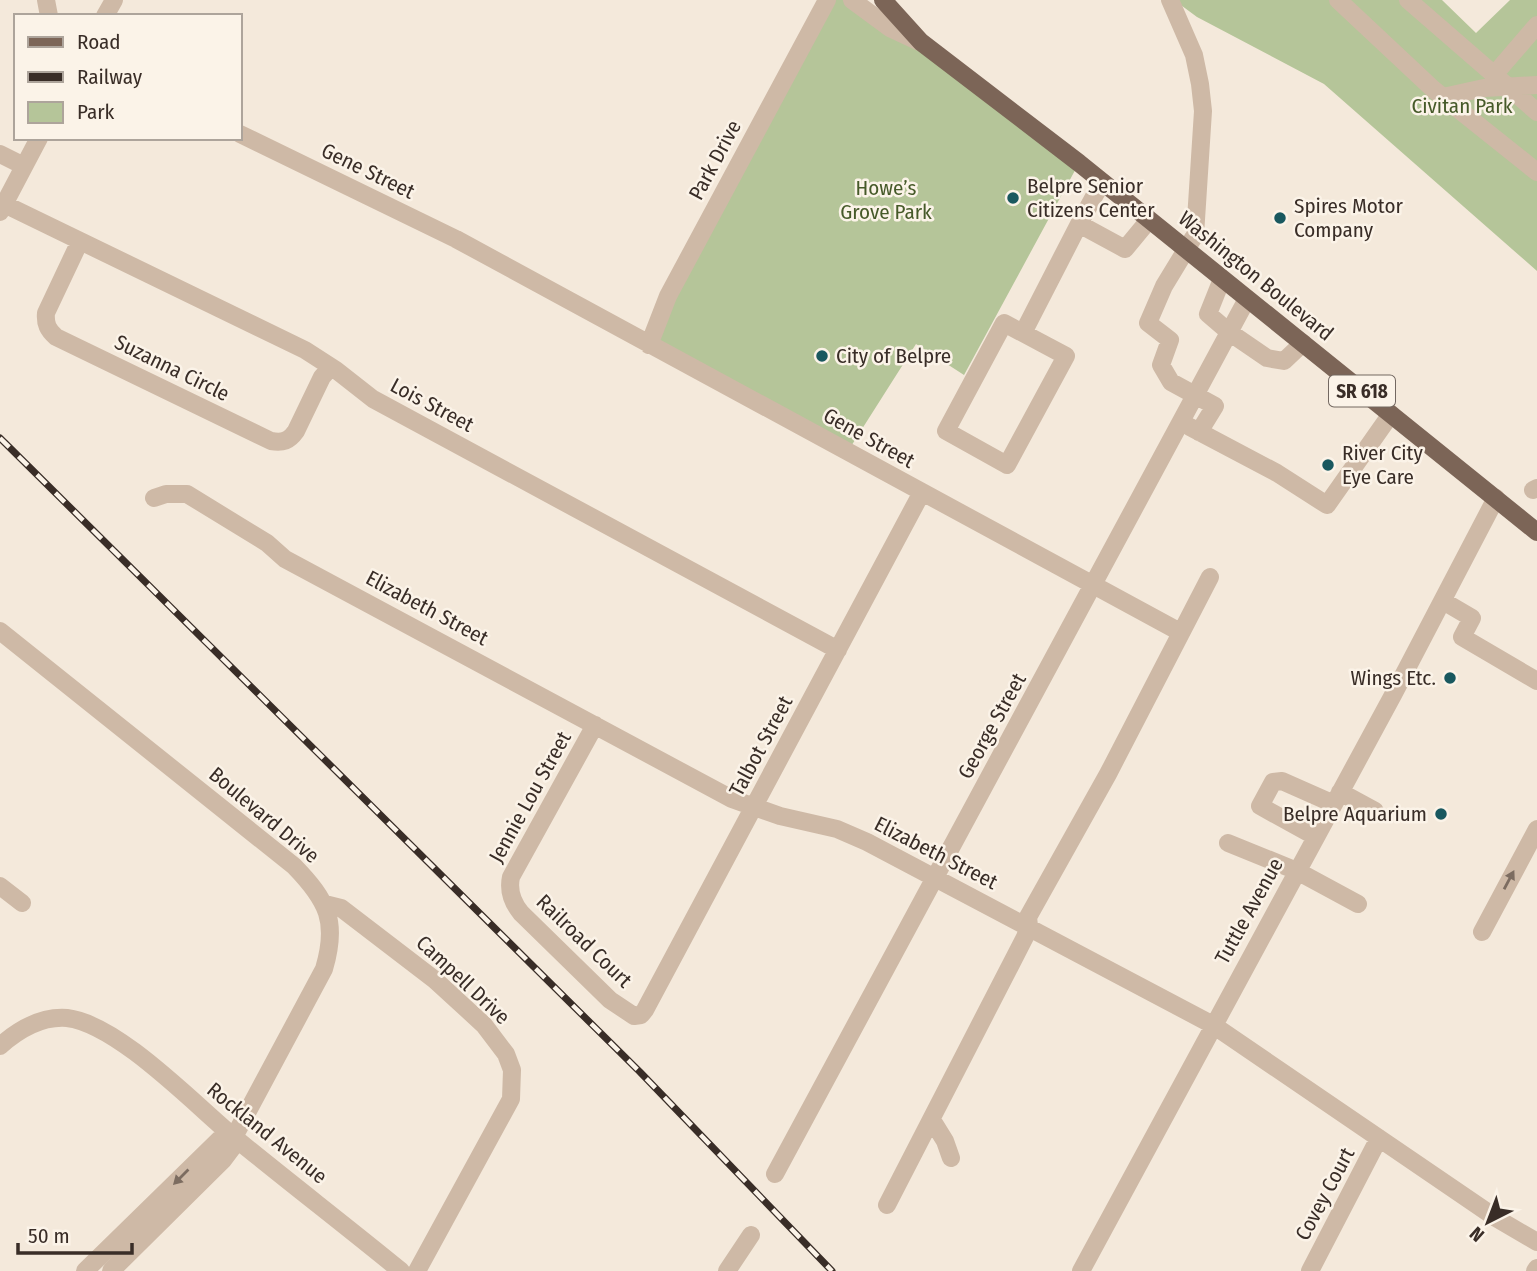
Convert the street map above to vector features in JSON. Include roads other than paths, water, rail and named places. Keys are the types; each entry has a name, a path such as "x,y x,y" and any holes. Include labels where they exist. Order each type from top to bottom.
{"main road":[{"name":"Washington Boulevard","path":"883,0 921,42 1150,220 1537,532"}],"street":[{"name":"Park Drive","path":"649,345 668,296 827,0"},
{"path":"852,0 890,28 921,42"},
{"path":"1170,0 1194,55 1203,111 1195,234 1164,286 1148,323 1170,340 1161,365 1171,382 1215,406 1199,432"},
{"path":"1338,0 1443,97 1537,172"},
{"path":"1408,0 1537,112"},
{"path":"1443,97 1484,88 1499,80 1537,26"},
{"path":"1499,80 1537,85"},
{"name":"Gene Street","path":"242,135 456,239 1180,632"},
{"path":"2,208 38,140"},
{"path":"0,154 24,166"},
{"path":"1023,333 1102,182"},
{"name":"Lois Street","path":"2,208 80,242 305,351 373,399 838,650"},
{"path":"1079,225 1125,249 1150,220"},
{"name":"Suzanna Circle","path":"80,242 46,313 47,326 56,337 271,441 280,442 291,438 296,431 322,377 331,367"},
{"path":"1222,278 1208,314 1229,332 1268,358 1284,361 1303,343"},
{"name":"George Street","path":"775,1174 1247,299"},
{"path":"1004,323 1023,333 1066,356 1007,465 946,431 1004,323"},
{"path":"1182,422 1199,432 1228,438 1327,505 1391,414"},
{"name":"Talbot Street","path":"634,1016 645,1010 922,492"},
{"name":"Elizabeth Street","path":"154,498 166,494 187,494 267,543 285,559 733,799 780,816 837,830 936,877 1029,926 1213,1025 1496,1218 1526,1238 1537,1242"},
{"name":"Tuttle Avenue","path":"1080,1271 1337,798 1496,498"},
{"path":"887,1205 1029,926 1028,917 1114,763 1210,577"},
{"path":"1443,601 1472,618 1462,637 1537,681"},
{"name":"Boulevard Drive","path":"0,631 294,866 314,887 325,904 332,935 324,970 234,1137"},
{"name":"Jennie Lou Street","path":"510,892 511,877 595,725"},
{"path":"1316,837 1260,806 1273,782 1282,781 1375,811"},
{"path":"1482,932 1537,829"},
{"path":"1228,843 1297,871 1358,904"},
{"path":"0,886 22,903"},
{"name":"Railroad Court","path":"510,892 521,913 610,1000 634,1016"},
{"name":"Campell Drive","path":"325,904 341,908 435,980 484,1026 506,1054 512,1070 511,1099 503,1116 417,1271"},
{"name":"Rockland Avenue","path":"0,1046 28,1026 47,1019 67,1018 103,1031 146,1062 234,1137 401,1271"},
{"path":"932,1120 945,1140 951,1158"},
{"path":"111,1271 149,1221 220,1139 234,1137"},
{"name":"Covey Court","path":"1310,1271 1379,1138"},
{"path":"85,1271 149,1221"},
{"path":"727,1271 751,1235"}],"railway":[{"path":"0,438 640,1072 832,1271"}],"place":[{"name":"Belpre Senior Citizens Center","path":"1013,198"},
{"name":"Spires Motor Company","path":"1280,218"},
{"name":"City of Belpre","path":"822,356"},
{"name":"River City Eye Care","path":"1328,465"},
{"name":"Wings Etc.","path":"1450,678"},
{"name":"Belpre Aquarium","path":"1441,814"}],"park label":[{"name":"Civitan Park","path":"1462,106"},
{"name":"Howe’s Grove Park","path":"886,200"}]}
